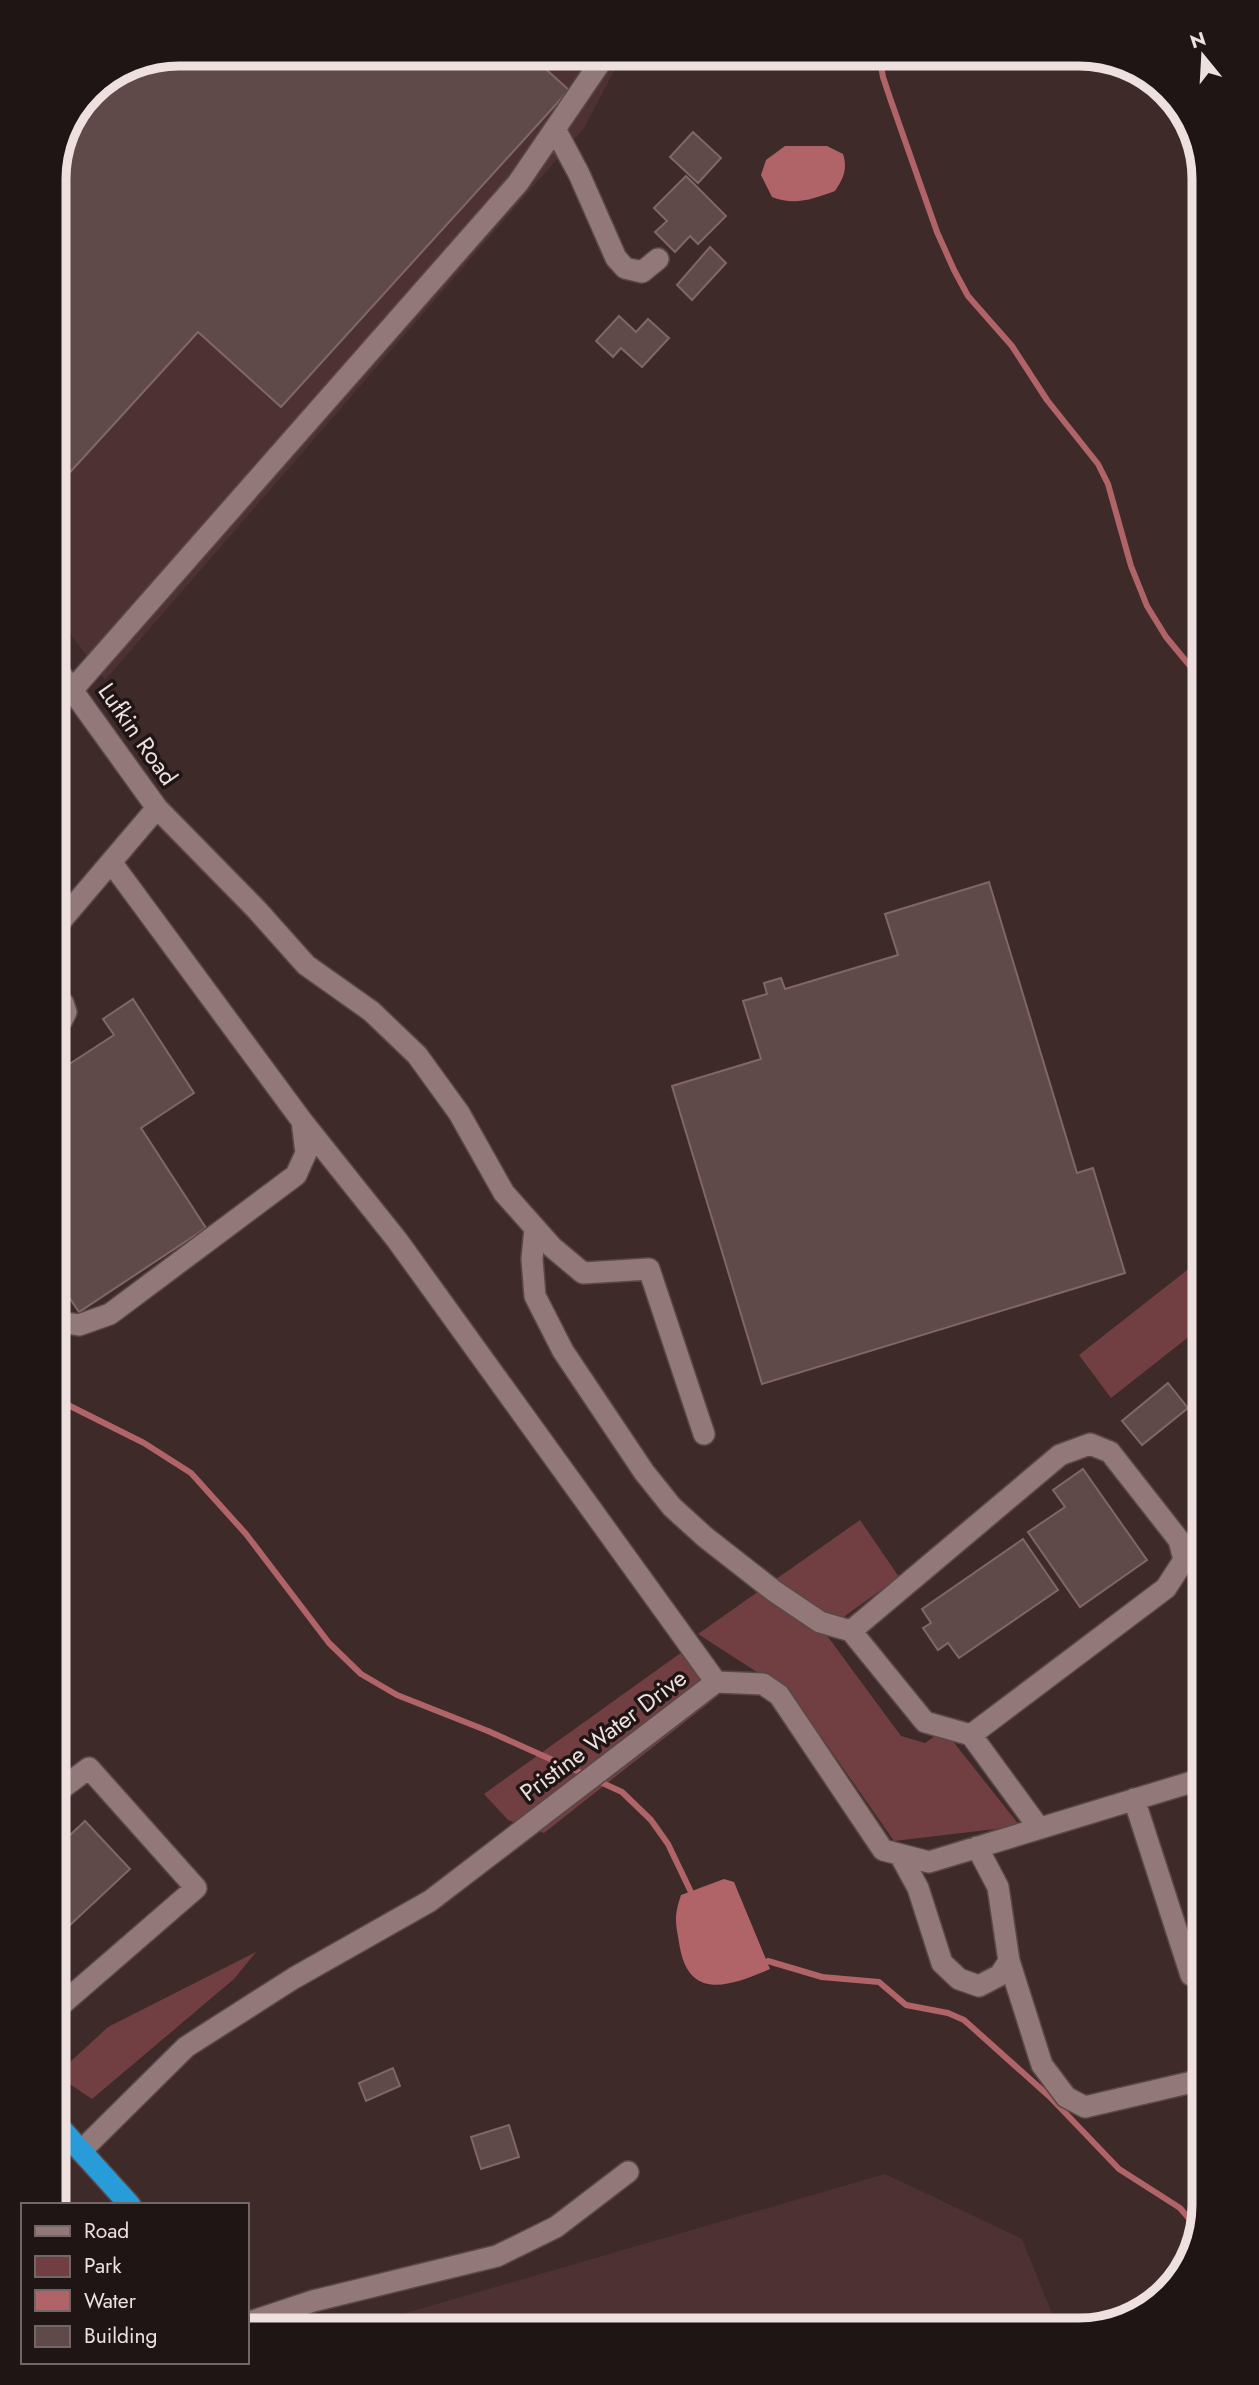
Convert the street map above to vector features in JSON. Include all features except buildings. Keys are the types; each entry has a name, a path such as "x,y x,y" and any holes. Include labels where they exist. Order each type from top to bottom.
{"highway":[{"path":"66,2134 129,2203"}],"street":[{"path":"73,688 518,183 598,66"},
{"path":"555,129 579,174 616,258 625,268 642,271 657,259"},
{"name":"Lufkin Road","path":"67,680 157,808 67,914"},
{"path":"157,808 257,910 306,965 371,1011 417,1055 460,1113 504,1193 552,1247 583,1273 649,1269 704,1434"},
{"path":"111,863 302,1121 397,1240 716,1682"},
{"path":"66,1323 79,1325 110,1314 296,1175 306,1153 302,1121"},
{"path":"536,1228 531,1259 535,1296 563,1351 651,1481 672,1507 705,1537 774,1591 820,1622 851,1631 925,1722 971,1735 1039,1828"},
{"path":"851,1631 1060,1455 1090,1444 1110,1452 1180,1540 1184,1560 1166,1588 971,1735"},
{"name":"Pristine Water Drive","path":"81,2151 186,2047 294,1978 430,1901 716,1682 763,1684 779,1695 883,1850 900,1855 929,1861 1192,1781"},
{"path":"66,1785 89,1768 196,1888 66,2001"},
{"path":"1134,1799 1191,1975"},
{"path":"977,1847 998,1887 1010,1961 1042,2065 1066,2097 1085,2107 1192,2082"},
{"path":"900,1855 918,1888 942,1963 959,1979 979,1986 1000,1975 1010,1961"},
{"path":"262,2318 313,2301 497,2256 556,2227 628,2172"}],"shaded area":[{"path":"616,66 584,128 105,680 67,629 67,172 70,150 78,129 90,111 105,94 123,82 143,72 164,67"},
{"path":"885,2174 1022,2239 1054,2318 389,2318"}],"green space":[{"path":"1192,1266 1192,1334 1111,1398 1079,1355"},
{"path":"860,1520 899,1577 845,1616 828,1637 901,1736 925,1743 944,1730 1020,1826 894,1841 788,1689 698,1634"},
{"path":"682,1652 719,1695 544,1833 508,1820 484,1794"},
{"path":"256,1952 234,1979 92,2099 66,2082 66,2066 108,2027"}],"water":[{"path":"785,146 827,146 843,154 844,174 835,191 796,201 772,197 761,175 766,160"},
{"path":"724,1879 734,1882 770,1969 742,1980 715,1985 703,1983 693,1976 685,1965 676,1916 681,1895"}],"waterway":[{"path":"881,67 937,232 954,270 968,296 1012,346 1047,400 1098,464 1108,484 1131,566 1147,606 1166,637 1192,668"},
{"path":"66,1404 144,1443 191,1473 246,1534 329,1643 361,1674 397,1695 488,1731 586,1775"},
{"path":"596,1780 622,1792 651,1820 668,1844 690,1890"},
{"path":"768,1961 822,1977 879,1982 906,2005 948,2013 964,2020 1050,2097 1119,2169 1180,2208 1192,2222"}]}
